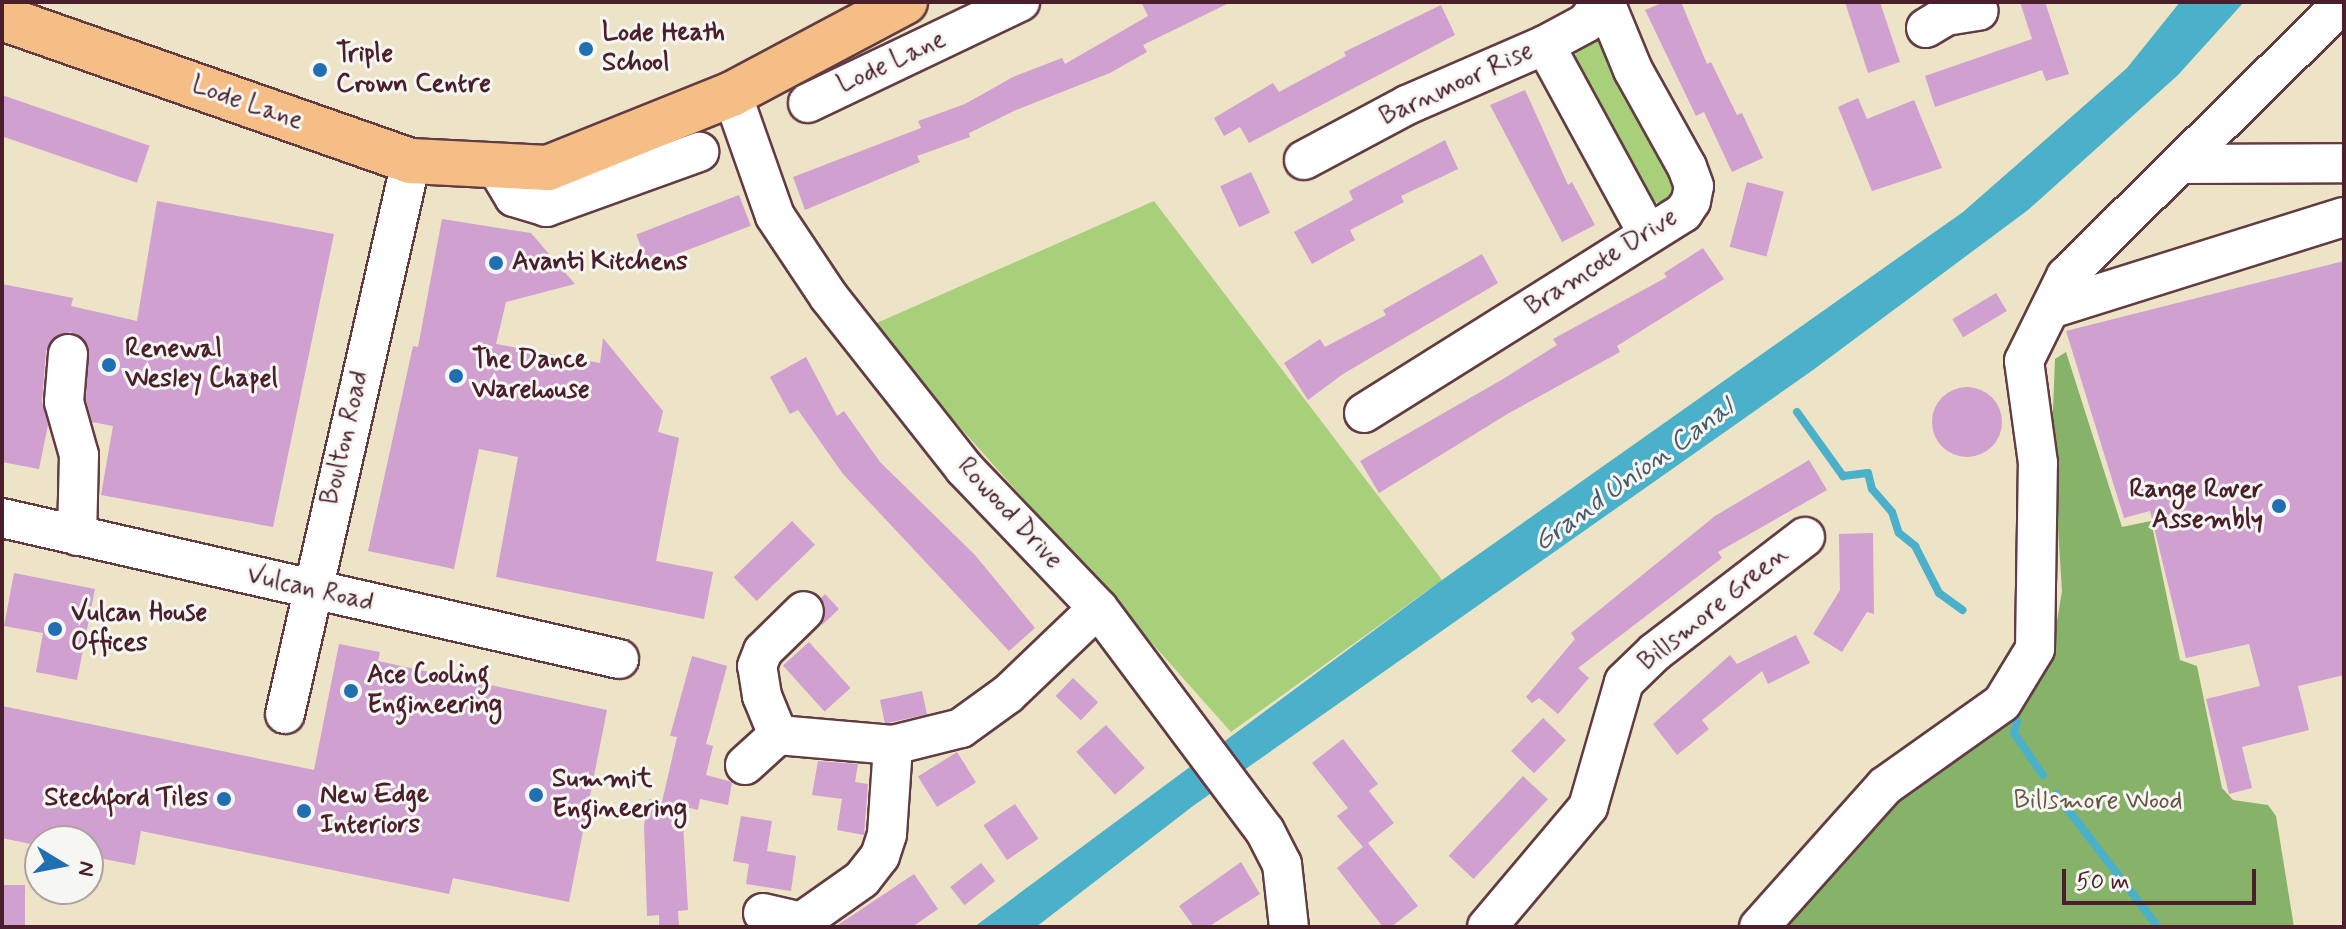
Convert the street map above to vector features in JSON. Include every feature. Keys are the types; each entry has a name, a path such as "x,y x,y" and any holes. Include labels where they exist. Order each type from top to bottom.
{"main road":[{"name":"Lode Lane","path":"2,18 411,161 548,168 732,94 905,2"}],"street":[{"name":"Lode Lane","path":"808,103 1020,2"},
{"name":"Barnmoor Rise","path":"1305,162 1407,105 1545,45 1586,23 1604,2"},
{"name":"Bramcote Drive","path":"1364,413 1683,213 1694,186 1633,70 1604,2"},
{"path":"1759,927 1885,786 2002,703 2035,649 2038,463 2024,361 2066,276 2344,2"},
{"path":"1545,45 1648,234"},
{"name":"Rowood Drive","path":"732,94 775,216 829,297 954,457 1098,608 1248,808 1282,864 1289,927"},
{"path":"496,167 514,197 546,218 699,152"},
{"name":"Boulton Road","path":"285,714 310,590 411,161"},
{"path":"2180,164 2344,163"},
{"path":"2050,309 2344,217"},
{"path":"68,354 64,402 79,455 77,536"},
{"name":"Vulcan Road","path":"2,518 619,659"},
{"name":"Billsmore Green","path":"1487,927 1588,807 1624,682 1655,652 1805,537"},
{"path":"745,765 778,735 893,745 961,728 1008,694 1098,608"},
{"path":"778,735 762,696 757,666 763,651 804,611"},
{"path":"790,922 862,879 880,856 887,834 893,745"}],"green space":[{"path":"1599,33 1684,180 1673,206 1648,200 1573,62 1578,47"},
{"path":"1154,201 1442,580 1231,732 870,326"},
{"name":"Billsmore Wood","path":"2066,352 2122,527 2151,521 2180,660 2197,666 2222,788 2233,800 2268,805 2276,816 2294,927 1777,927 1889,804 2030,683 2055,633 2062,591 2052,435 2055,359"}],"water":[{"name":"Grand Union Canal","path":"2180,2 2244,2 2178,75 2028,210 1813,370 1193,806 1036,927 974,927 1442,580 1963,212 2127,68"}],"building":[{"path":"1141,2 1231,2 1143,45 1147,52 1110,73 1016,110 969,133 970,137 917,156 920,162 805,210 793,177 921,128 918,121 965,104 1013,77 1062,58 1065,64 1148,16"},
{"path":"1664,2 1681,2 1707,64 1711,62 1737,115 1742,113 1763,158 1732,172 1704,112 1696,116 1645,10"},
{"path":"1845,2 1880,2 1900,62 1868,73"},
{"path":"2020,2 2045,2 2069,74 2046,81 2042,70 1935,107 1925,76 2032,39"},
{"path":"1441,5 1455,35 1249,143 1240,127 1224,136 1214,118 1273,83 1279,92 1346,56 1344,52"},
{"path":"1525,90 1568,185 1572,182 1595,225 1562,242 1490,105"},
{"path":"2,95 150,146 137,183 2,136"},
{"path":"1858,98 1867,119 1914,100 1942,168 1872,191 1838,107"},
{"path":"1445,140 1458,169 1401,196 1404,202 1350,230 1355,240 1312,264 1294,232 1353,200 1349,191"},
{"path":"1251,172 1270,213 1239,227 1220,186"},
{"path":"1747,182 1784,192 1766,257 1730,247"},
{"path":"739,195 751,226 648,265 636,234"},
{"path":"157,201 334,234 273,527 101,495 113,426 92,422 86,400 88,345 71,332 58,335 46,351 42,401 48,425 39,469 2,462 2,284 73,298 71,306 137,321"},
{"path":"442,219 531,233 575,284 506,302 496,344 600,363 603,338 663,411 658,432 679,438 656,561 713,572 704,619 496,577 518,457 479,449 454,569 368,551 413,346 418,347"},
{"path":"1703,248 1724,279 1617,346 1620,352 1509,413 1379,493 1360,461 1503,379 1557,345 1553,339 1667,277 1664,273"},
{"path":"1482,254 1498,283 1343,374 1308,400 1284,363 1320,339 1325,347 1386,315 1383,310"},
{"name":"Range Rover Assembly","path":"2344,261 2344,675 2298,686 2309,730 2242,747 2252,788 2229,794 2206,699 2260,686 2249,644 2186,658 2150,511 2124,518 2066,331"},
{"path":"1996,293 2007,311 1963,337 1952,319"},
{"path":"806,357 837,416 844,411 880,462 975,555 1035,628 1009,651 843,474 798,410 790,414 770,377"},
{"path":"1974,387 1996,402 2002,422 2000,436 1992,447 1981,455 1960,457 1942,447 1934,436 1932,415 1942,397 1953,389"},
{"path":"1809,460 1827,490 1718,552 1722,558 1578,668 1589,678 1558,714 1539,698 1532,703 1526,697 1575,639 1571,633 1715,516"},
{"path":"792,521 815,545 757,601 734,577"},
{"path":"1873,533 1874,614 1867,612 1842,652 1813,634 1840,590 1839,534"},
{"name":"Vulcan House Offices","path":"14,573 95,589 77,680 36,672 43,633 4,626"},
{"path":"825,594 839,609 822,625 825,606 821,598"},
{"path":"1796,635 1810,663 1768,684 1762,671 1702,720 1709,729 1677,755 1653,724 1730,655 1737,664"},
{"path":"809,642 850,688 824,711 783,665"},
{"path":"339,644 380,652 378,661 607,710 569,902 453,878 449,894 141,831 135,865 104,859 104,825 24,825 24,843 2,838 2,706 314,770"},
{"path":"692,656 727,666 706,744 713,746 706,775 732,782 728,805 700,799 698,810 682,806 688,910 678,911 679,927 659,927 659,915 647,916 644,825 649,799 662,802 677,737 670,736"},
{"path":"1073,678 1098,702 1081,720 1056,696"},
{"path":"922,691 927,714 885,723 880,700"},
{"path":"1543,718 1566,740 1534,773 1511,751"},
{"path":"1106,725 1145,768 1115,795 1076,752"},
{"path":"1343,739 1378,784 1369,791 1394,823 1368,843 1418,906 1391,927 1383,927 1337,868 1363,847 1337,816 1348,808 1312,763"},
{"path":"957,752 976,783 937,807 918,776"},
{"path":"818,761 858,764 855,782 868,784 864,835 837,830 842,799 812,795"},
{"path":"1523,776 1548,799 1474,879 1449,856"},
{"path":"1015,804 1038,839 1007,860 983,825"},
{"path":"741,816 772,821 767,851 796,856 791,891 746,884 749,864 733,861"},
{"path":"1241,862 1260,894 1208,927 1194,927 1179,906"},
{"path":"981,863 995,881 964,905 950,887"},
{"path":"914,874 938,909 912,927 835,927"},
{"path":"2,885 24,885 25,927 2,927"}],"waterway":[{"path":"1797,412 1843,476 1868,473 1872,489 1892,512 1899,533 1915,546 1939,593 1962,610"},
{"path":"2017,721 2014,733 2043,775"},
{"path":"2056,794 2158,927"}],"place":[{"name":"Lode Heath School","path":"586,49"},
{"name":"Triple Crown Centre","path":"320,70"},
{"name":"Avanti Kitchens","path":"496,263"},
{"name":"Renewal Wesley Chapel","path":"109,365"},
{"name":"The Dance Warehouse","path":"456,376"},
{"name":"Range Rover Assembly","path":"2279,506"},
{"name":"Vulcan House Offices","path":"55,629"},
{"name":"Ace Cooling Engineering","path":"351,691"},
{"name":"Summit Engineering","path":"536,795"},
{"name":"Stechford Tiles","path":"224,799"},
{"name":"New Edge Interiors","path":"304,811"}]}
